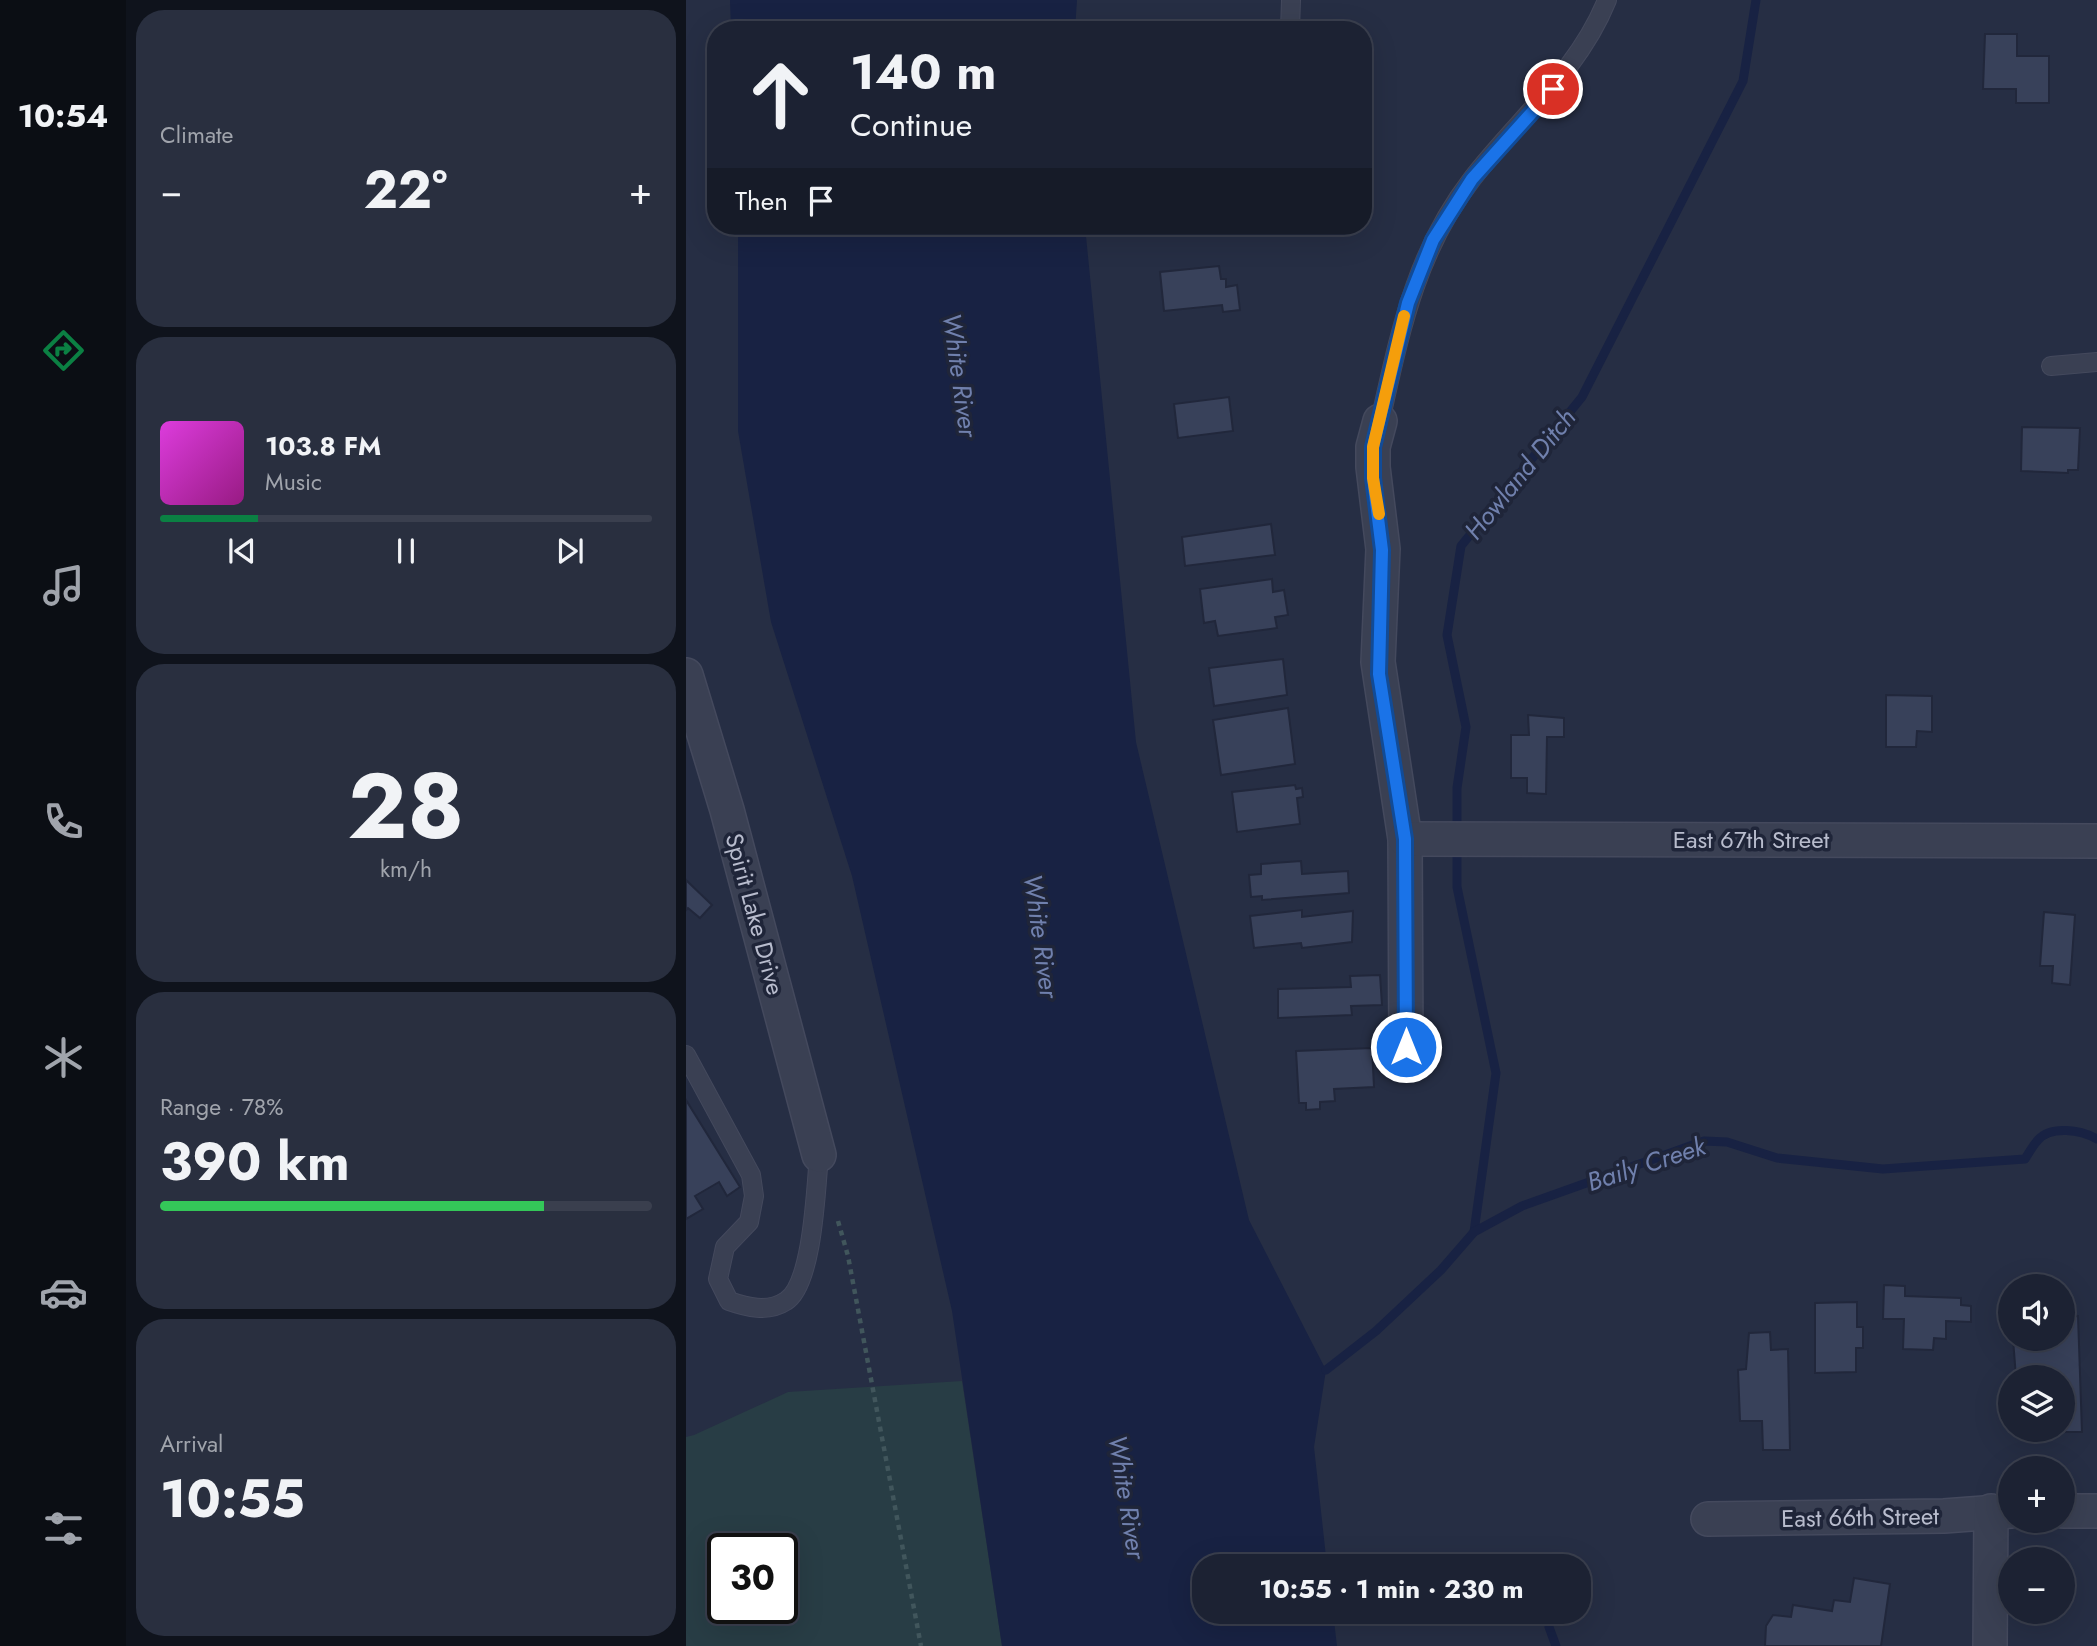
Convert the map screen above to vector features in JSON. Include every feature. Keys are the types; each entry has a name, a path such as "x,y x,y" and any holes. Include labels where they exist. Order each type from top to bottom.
{"street":[{"path":"1380,421 1373,447 1382,550 1378,663 1405,839 1406,1047"},
{"name":"Spirit Lake Drive","path":"686,675 727,810 819,1154"},
{"name":"East 67th Street","path":"1405,839 2097,841"},
{"name":"East 66th Street","path":"1709,1519 1944,1516 1998,1511"},
{"path":"2075,1511 2097,1511"},
{"path":"1990,1646 1999,1533"}],"lane":[{"path":"1290,21 1291,0"},
{"path":"1380,421 1408,303 1433,240 1472,179 1553,89 1580,51 1606,0"},
{"path":"2051,366 2097,362"},
{"path":"686,1055 751,1175 754,1195 749,1222 725,1247 718,1279 729,1301 752,1310 786,1302 802,1282 819,1154"}],"path":[{"path":"837,1218 850,1269 920,1646"}],"shaded area":[{"path":"962,1381 1002,1646 686,1646 686,1437 788,1392"}],"water":[{"path":"730,0 1077,0 1076,21 731,21"},
{"name":"White River","path":"738,235 1086,235 1136,742 1249,1220 1326,1370 1314,1447 1326,1554 1192,1554 1192,1624 1334,1624 1337,1646 1002,1646 952,1311 852,876 771,622 738,431"}],"building":[{"path":"1985,34 2017,34 2017,56 2049,56 2049,103 2016,103 2016,89 1983,89"},
{"path":"1219,266 1221,279 1226,279 1226,287 1237,285 1240,310 1223,312 1222,305 1164,311 1160,272"},
{"path":"1229,397 1233,431 1178,438 1174,404"},
{"path":"2022,427 2080,428 2078,470 2068,470 2068,473 2021,471"},
{"path":"1271,524 1275,555 1185,566 1182,537"},
{"path":"1272,579 1273,592 1284,590 1288,615 1275,617 1277,628 1218,636 1215,621 1204,623 1200,589"},
{"path":"1283,659 1287,695 1214,706 1209,668"},
{"path":"1886,695 1932,696 1932,732 1917,731 1916,747 1886,747"},
{"path":"1288,708 1295,764 1221,775 1213,720"},
{"path":"1528,715 1564,718 1564,737 1547,737 1546,794 1527,793 1527,778 1511,778 1511,735 1529,735"},
{"path":"1295,785 1296,789 1302,788 1303,797 1297,798 1300,824 1237,832 1232,792"},
{"path":"1301,861 1302,874 1348,871 1349,893 1262,900 1262,896 1251,897 1249,875 1261,874 1261,864"},
{"path":"686,880 712,905 700,918 688,908 686,910"},
{"path":"1302,910 1302,917 1353,911 1352,942 1302,948 1301,943 1254,948 1250,916"},
{"path":"2044,912 2075,915 2070,985 2052,983 2053,966 2040,966"},
{"path":"1380,975 1382,1005 1351,1006 1352,1015 1278,1018 1278,989 1351,987 1350,976"},
{"path":"1372,1048 1374,1087 1334,1089 1335,1101 1320,1102 1320,1109 1306,1110 1306,1103 1299,1103 1296,1051"},
{"path":"686,1100 740,1187 727,1196 719,1182 695,1196 703,1209 686,1219"},
{"path":"1884,1285 1905,1286 1905,1296 1961,1298 1961,1305 1971,1306 1971,1322 1946,1321 1946,1339 1934,1338 1933,1350 1903,1349 1904,1319 1883,1319"},
{"path":"1857,1302 1857,1327 1863,1327 1863,1348 1856,1348 1856,1372 1815,1373 1815,1303"},
{"path":"2075,1316 2078,1316 2082,1432 2075,1432 2075,1365 2015,1365 2014,1351 2075,1351"},
{"path":"1770,1332 1771,1350 1788,1349 1790,1450 1763,1450 1762,1421 1740,1421 1738,1370 1746,1369 1749,1333"},
{"path":"1854,1578 1890,1584 1881,1646 1765,1646 1766,1626 1773,1615 1791,1617 1793,1605 1832,1611 1834,1600 1850,1602"}],"waterway":[{"name":"Howland Ditch","path":"1457,832 1457,788 1466,727 1447,635 1461,546 1582,397 1743,81 1756,0"},
{"name":"Howland Ditch","path":"1457,846 1457,887 1496,1073 1474,1232"},
{"name":"Baily Creek","path":"1326,1370 1376,1331 1441,1270 1474,1232 1522,1206 1704,1141 1727,1142 1777,1158 1883,1169 2025,1159 2038,1140 2050,1132 2075,1131 2097,1139"},
{"path":"1549,1627 1556,1646"}],"slow traffic":[{"path":"1379,514 1373,478 1373,447 1404,316"}],"route":[{"path":"1406,1047 1405,839 1378,663 1382,550 1380,516 1373,478 1373,447 1408,303 1433,240 1472,179 1553,89"}]}
